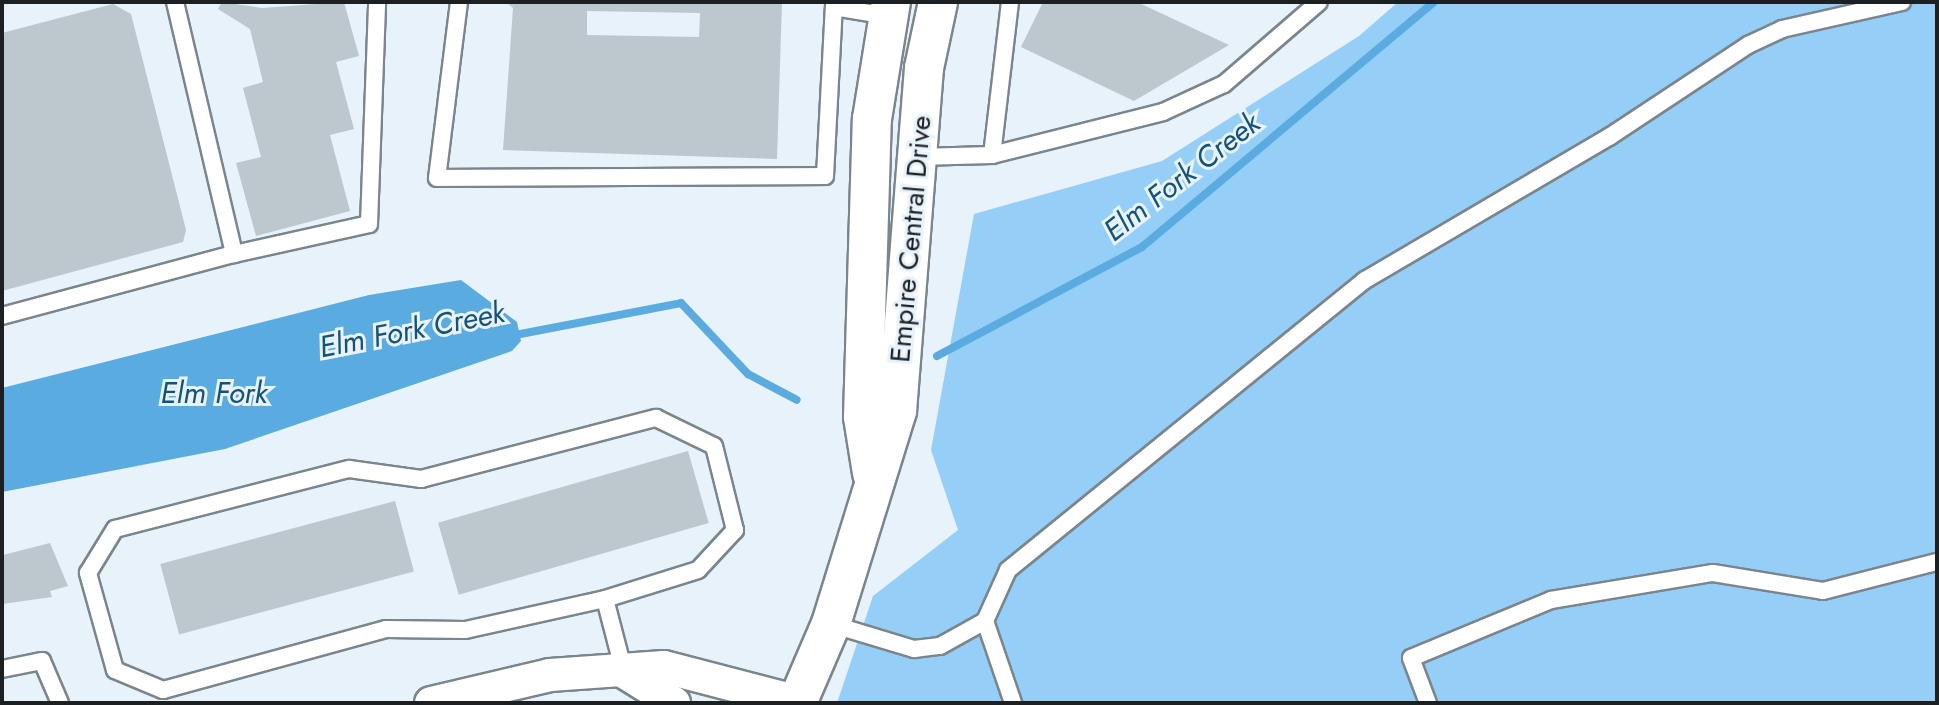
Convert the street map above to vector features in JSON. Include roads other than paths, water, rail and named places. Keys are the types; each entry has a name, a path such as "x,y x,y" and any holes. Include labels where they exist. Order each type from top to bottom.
{"street":[{"name":"Empire Central Drive","path":"798,702 831,624 872,473 897,411 917,157 938,2"},
{"name":"Empire Central Drive","path":"872,473 863,417 872,119 890,9"},
{"path":"431,703 550,675 664,667 798,702"},
{"path":"624,672 674,703"}],"lane":[{"path":"175,2 234,254"},
{"path":"2,316 234,254 369,224 377,2"},
{"path":"459,2 437,178 825,176 834,5 890,9"},
{"path":"992,155 1010,2"},
{"path":"917,157 992,155 1163,112 1224,84 1319,2"},
{"path":"831,624 914,649 940,646 985,621 1008,570 1365,280 1609,137 1748,45 1782,29 1902,2"},
{"path":"656,418 714,446 735,530 698,570 605,599 465,630 386,629 163,690 115,670 88,573 115,529 349,469 421,479 656,418"},
{"path":"1428,703 1411,658 1551,600 1713,573 1823,591 1937,562"},
{"path":"605,599 624,672"},
{"path":"985,621 1013,703"},
{"path":"2,669 42,661 60,703"}],"water":[{"name":"Elm Fork","path":"461,280 517,322 521,341 512,351 225,449 2,492 2,388 369,295"}],"waterway":[{"name":"Elm Fork Creek","path":"937,356 1142,247 1434,2"},
{"name":"Elm Fork Creek","path":"510,336 681,303 748,374 797,400"}]}
